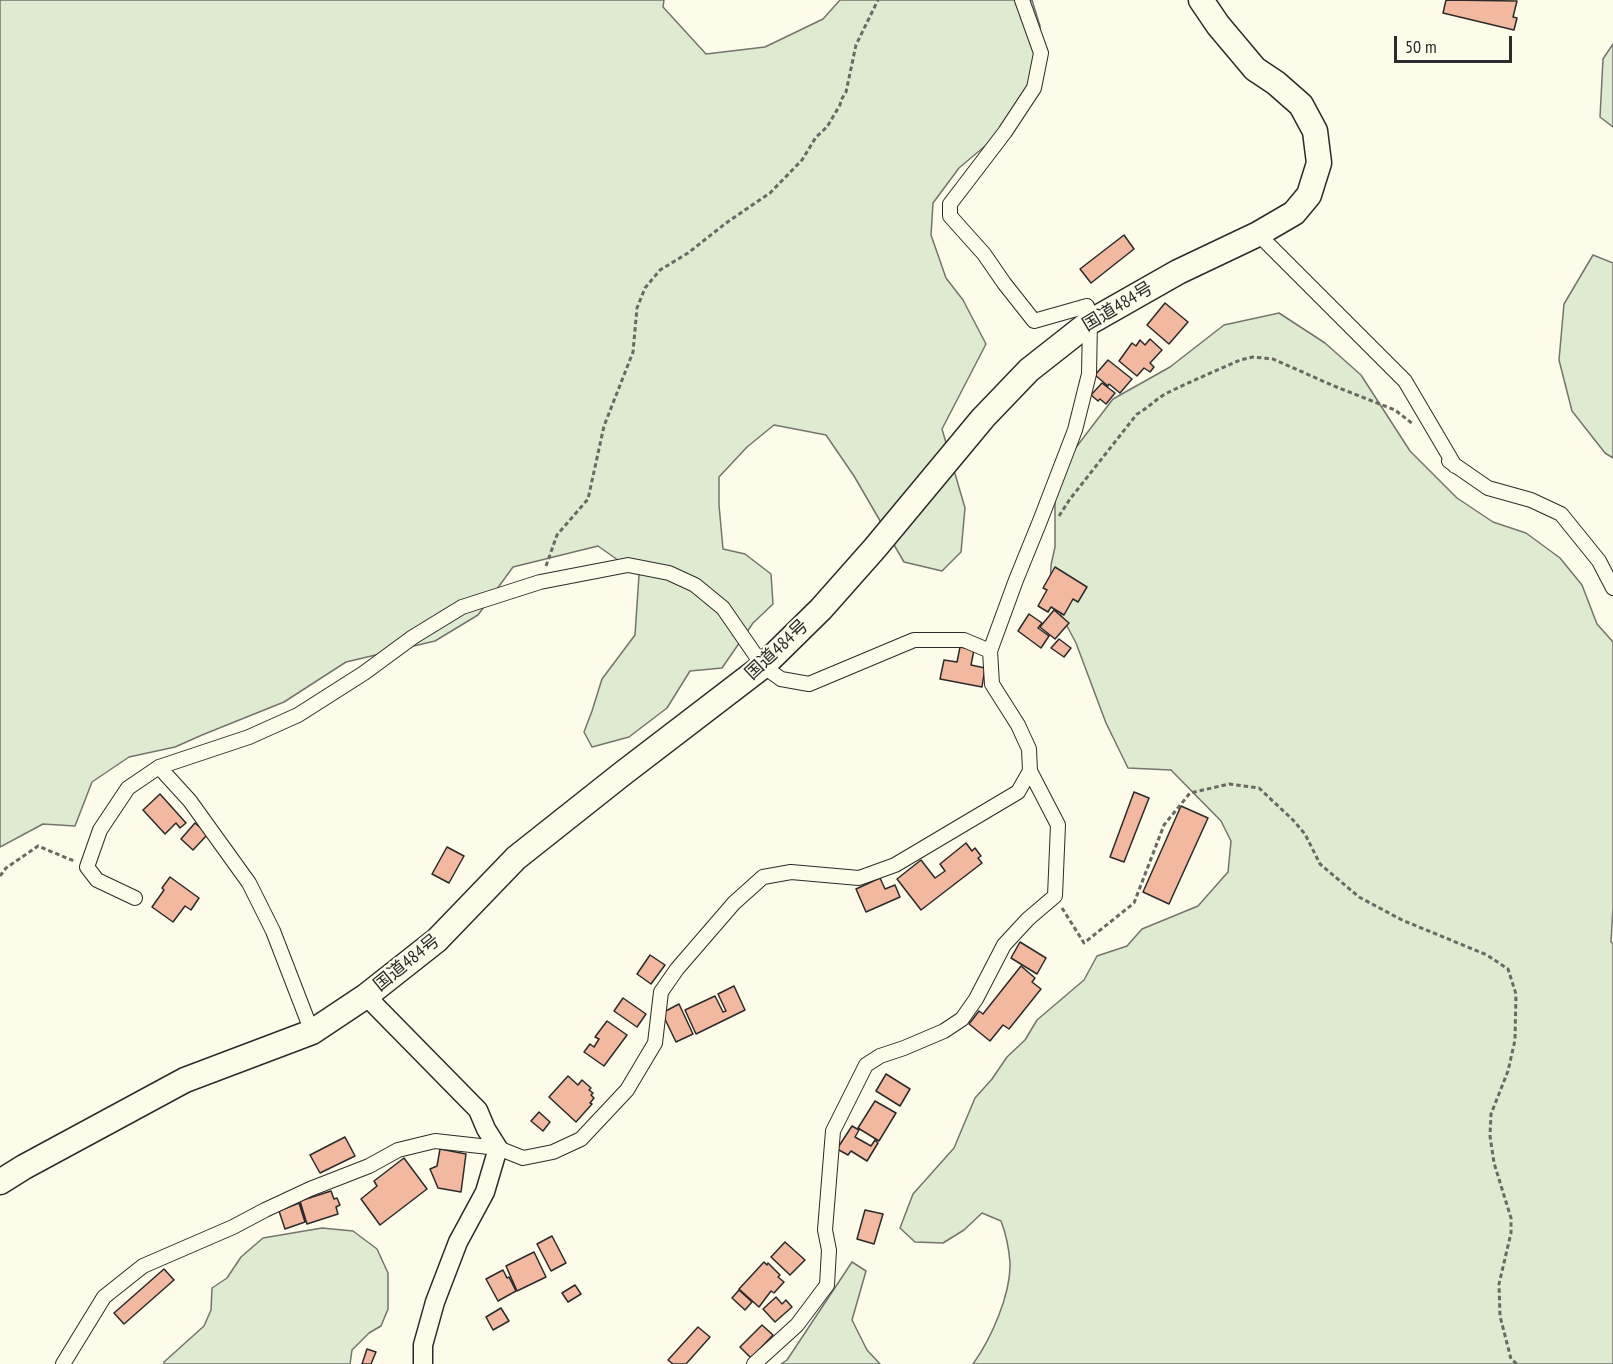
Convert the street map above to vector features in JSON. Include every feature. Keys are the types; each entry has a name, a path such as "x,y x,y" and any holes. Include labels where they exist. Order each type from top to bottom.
{"highway":[{"name":"国道484号","path":"0,1182 185,1080 312,1032 366,996 437,940 516,858 763,666 821,609 875,549 999,400 1029,370 1090,321 1294,213 1309,195 1319,163 1314,131 1301,105 1276,83 1255,69 1218,25 1201,0"}],"street":[{"path":"754,1364 797,1325 828,1285 829,1250 825,1230 833,1131 866,1065 880,1056 944,1031 962,1019 976,999 1004,945 1028,919 1055,896 1058,825 1030,771 1029,749 1018,726 992,684 990,651 1075,430 1089,374 1090,321 1087,306 1034,321 984,254 950,216 950,204 1005,132 1034,88 1041,53 1022,0"},
{"path":"1258,234 1406,381 1455,466"},
{"path":"1432,445 1455,466 1488,488 1531,500 1561,514 1599,561 1613,588"},
{"path":"135,898 97,880 87,867 100,830 128,788 159,767 249,737 298,715 364,673 413,637 462,607 540,582 628,565 669,573 695,585 723,608 763,666 781,679 809,684 914,640 964,640 990,651"},
{"path":"159,767 190,801 249,883 273,931 312,1032"},
{"path":"63,1364 104,1297 143,1266 233,1227 310,1189 369,1166 398,1150 435,1141 498,1148 523,1158 553,1152 581,1139 627,1090 655,1043 661,992 666,984 734,903 763,877 791,872 859,878 895,866 1018,792 1030,771"},
{"path":"366,996 478,1110 498,1148 485,1192 458,1242 435,1302 423,1345 423,1364"}],"path":[{"path":"540,582 557,535 588,499 604,426 633,352 637,308 645,288 660,270 688,253 770,193 802,160 816,137 827,127 840,105 846,92 856,45 878,0"},
{"path":"1058,517 1137,414 1149,404 1166,393 1240,360 1253,357 1273,358 1334,387 1395,410 1421,431 1432,445"},
{"path":"1055,896 1084,943 1134,903 1164,825 1190,793 1229,784 1259,788 1305,834 1320,864 1359,897 1402,920 1487,955 1508,969 1516,994 1515,1040 1508,1071 1491,1114 1490,1136 1494,1163 1511,1218 1511,1233 1499,1284 1500,1316 1511,1359 1517,1364"},
{"path":"0,876 6,868 39,846 87,867"}],"green space":[{"path":"0,0 664,0 663,7 706,54 765,47 823,19 840,0 1032,0 1040,26 1041,59 1026,101 1004,130 959,168 933,203 931,235 946,278 963,300 986,344 942,429 965,508 961,552 942,571 904,562 854,476 826,435 774,425 747,447 719,477 723,549 745,554 771,574 773,604 753,623 722,668 690,671 667,708 629,737 592,747 584,732 602,679 635,635 639,575 598,546 513,567 478,615 435,641 346,662 284,702 175,747 129,757 92,782 75,826 43,824 0,847"},
{"path":"1613,44 1613,127 1600,117 1603,59"},
{"path":"1593,255 1613,263 1613,458 1605,453 1572,411 1559,360 1564,304"},
{"path":"1279,313 1325,343 1361,375 1410,451 1457,498 1493,522 1526,533 1560,558 1582,585 1597,624 1613,642 1611,942 1613,944 1613,1364 973,1364 987,1342 999,1316 1007,1288 1010,1257 1001,1221 982,1213 964,1230 943,1243 915,1242 900,1228 913,1194 954,1148 975,1098 1007,1057 1025,1040 1037,1020 1084,980 1097,956 1127,946 1142,929 1198,906 1228,872 1231,841 1221,821 1171,770 1128,768 1106,723 1076,643 1050,594 1051,565 1055,547 1055,498 1074,450 1113,399 1170,367 1224,325"},
{"path":"322,1228 353,1231 377,1249 388,1273 388,1309 381,1326 369,1333 352,1350 350,1364 164,1364 204,1326 211,1310 212,1288 227,1278 241,1257 263,1238"},
{"path":"852,1262 866,1271 852,1320 867,1350 880,1364 781,1364 787,1360"}],"building":[{"path":"1446,0 1517,1 1513,17 1517,18 1514,30 1443,13"},
{"path":"1124,235 1134,249 1091,283 1080,269"},
{"path":"1165,303 1188,322 1169,344 1147,325"},
{"path":"1150,339 1162,350 1150,363 1154,367 1150,372 1144,368 1137,376 1119,361 1132,343 1136,346 1140,340 1145,345"},
{"path":"1108,360 1132,379 1120,393 1095,375"},
{"path":"1102,383 1115,393 1106,404 1091,395"},
{"path":"1055,567 1087,587 1078,602 1073,599 1064,615 1051,607 1048,612 1038,606 1047,590 1043,588"},
{"path":"1054,610 1069,623 1055,639 1040,627"},
{"path":"1029,614 1042,623 1038,628 1049,636 1041,648 1018,631"},
{"path":"1059,639 1071,648 1064,657 1051,648"},
{"path":"960,647 974,650 971,665 985,668 982,687 940,679 944,660 957,662"},
{"path":"1134,792 1149,798 1124,862 1110,857"},
{"path":"160,794 186,823 180,828 176,823 165,834 143,810"},
{"path":"1181,806 1208,818 1169,904 1143,892"},
{"path":"195,823 208,834 193,850 181,839"},
{"path":"966,843 972,851 975,848 981,856 978,858 982,863 921,910 897,879 921,860 935,878 945,871 940,864"},
{"path":"447,847 464,856 449,883 432,874"},
{"path":"170,877 199,898 191,910 185,906 173,922 152,907"},
{"path":"880,878 885,889 895,885 900,897 866,912 856,889"},
{"path":"1020,942 1046,958 1037,974 1011,958"},
{"path":"650,955 665,965 651,984 637,974"},
{"path":"1021,966 1035,978 1032,982 1041,989 1009,1029 1003,1025 990,1041 969,1024 979,1011 983,1014"},
{"path":"734,986 745,1010 696,1034 685,1010 715,996 723,1012 726,1011 718,994"},
{"path":"623,998 646,1014 637,1027 614,1011"},
{"path":"679,1004 693,1034 676,1042 662,1013"},
{"path":"607,1021 627,1035 604,1066 584,1052 590,1044 594,1047 599,1039 595,1037"},
{"path":"886,1074 910,1089 900,1106 876,1091"},
{"path":"568,1076 578,1085 582,1080 591,1088 589,1090 593,1093 591,1095 594,1098 590,1103 592,1104 576,1122 549,1097"},
{"path":"875,1101 896,1113 879,1141 858,1128"},
{"path":"539,1112 550,1122 543,1131 531,1121"},
{"path":"852,1126 859,1130 855,1137 871,1146 875,1140 878,1143 867,1161 851,1151 848,1155 837,1149"},
{"path":"345,1137 355,1156 320,1173 310,1155"},
{"path":"440,1149 466,1154 461,1192 438,1188 430,1169 437,1166"},
{"path":"404,1158 427,1189 380,1225 361,1199 377,1186 374,1181"},
{"path":"331,1191 334,1199 337,1198 340,1205 336,1207 338,1214 307,1224 300,1201"},
{"path":"299,1203 305,1222 285,1229 279,1211"},
{"path":"865,1210 883,1214 874,1244 857,1239"},
{"path":"552,1236 566,1263 551,1271 537,1244"},
{"path":"785,1242 805,1260 790,1275 771,1257"},
{"path":"534,1252 546,1277 517,1291 506,1266"},
{"path":"764,1262 780,1275 778,1277 784,1282 774,1293 771,1291 759,1307 739,1289"},
{"path":"164,1269 174,1280 124,1324 114,1313"},
{"path":"503,1270 516,1291 498,1301 486,1279"},
{"path":"575,1285 581,1294 568,1302 562,1293"},
{"path":"739,1290 752,1302 745,1310 732,1298"},
{"path":"776,1297 782,1304 786,1300 792,1307 775,1322 763,1309"},
{"path":"501,1308 509,1321 493,1330 486,1317"},
{"path":"762,1325 773,1335 751,1358 740,1347"},
{"path":"698,1327 710,1337 686,1364 673,1364 668,1360"},
{"path":"367,1349 376,1352 371,1364 362,1364"}]}
